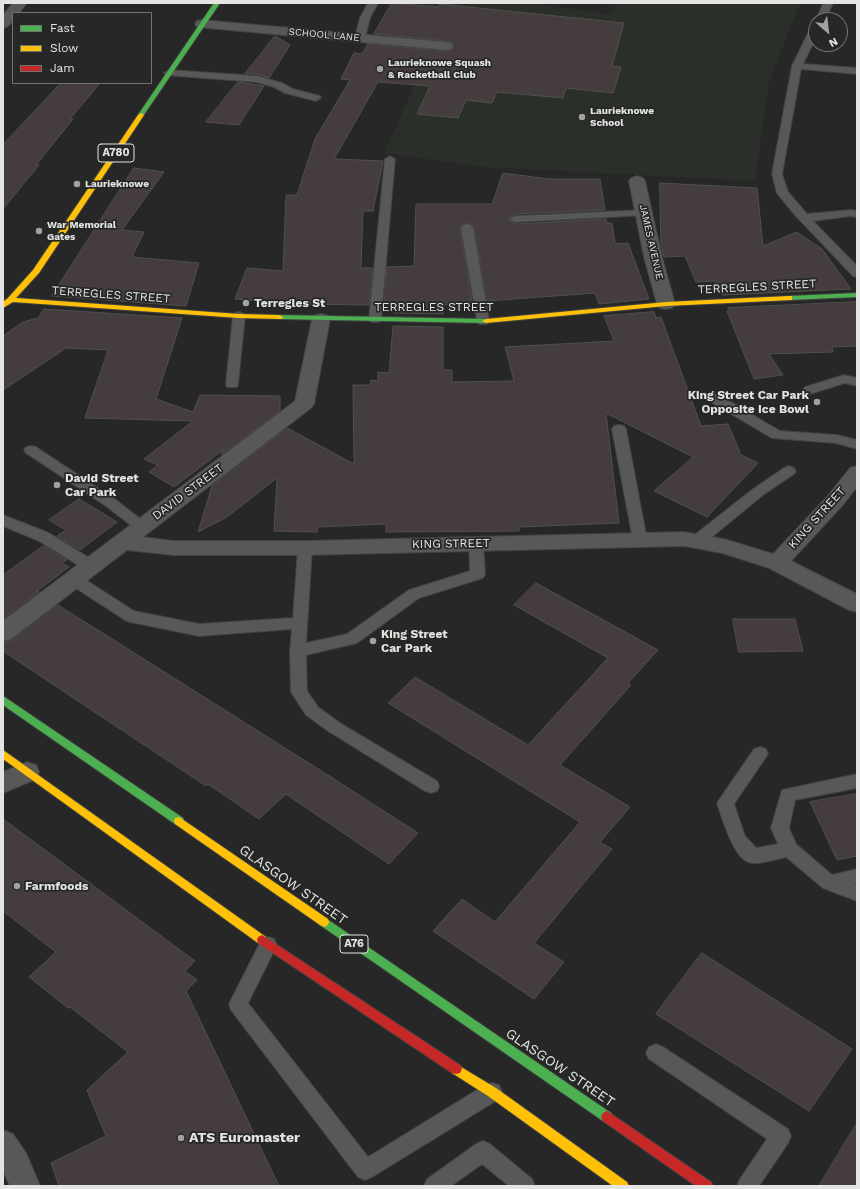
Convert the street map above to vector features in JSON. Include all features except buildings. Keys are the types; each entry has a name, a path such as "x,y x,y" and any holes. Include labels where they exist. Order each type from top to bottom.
{"main road":[{"name":"A780","path":"3,306 11,300 36,271 217,3"},
{"name":"TERREGLES STREET","path":"11,300 239,316 375,320 483,320 666,304 857,295"},
{"name":"GLASGOW STREET","path":"3,700 707,1186"},
{"path":"3,754 268,945 492,1092 623,1186"}],"street":[{"path":"13,12 20,3"},
{"path":"3,24 12,13"},
{"name":"SCHOOL LANE","path":"202,24 446,46"},
{"name":"JAMES AVENUE","path":"637,181 653,257 666,304"},
{"name":"DAVID STREET","path":"3,633 304,404 321,319"},
{"name":"KING STREET","path":"777,563 834,502 857,473"},
{"name":"KING STREET","path":"123,542 173,548 305,548 684,539 724,546 777,563 857,604"},
{"path":"3,783 28,772"},
{"path":"3,1144 15,1163 25,1186"}],"lane":[{"path":"360,38 365,18 373,3"},
{"path":"808,43 797,66 777,174 783,193 804,218 857,273"},
{"path":"797,66 857,71"},
{"path":"169,73 257,79 278,85 289,92 316,98"},
{"path":"375,320 390,159"},
{"path":"516,218 644,213"},
{"path":"804,218 851,213 857,214"},
{"path":"467,227 483,320"},
{"path":"232,384 239,316"},
{"path":"810,390 844,379 857,382"},
{"path":"714,398 777,435 837,439 857,445"},
{"path":"619,429 640,540"},
{"path":"32,450 111,503 142,527"},
{"path":"697,541 758,492 789,471"},
{"path":"3,520 44,537 91,566"},
{"path":"298,650 352,639 414,594 478,574 476,543"},
{"path":"305,548 298,650 299,692 312,711 334,727 431,786"},
{"path":"73,579 130,616 199,630 301,623"},
{"path":"760,754 726,802 738,840 752,856 789,849"},
{"path":"857,781 788,795 780,828 789,849 829,883 857,893"},
{"path":"829,883 857,876"},
{"path":"268,945 238,1004 365,1170 492,1092"},
{"path":"656,1053 780,1136 747,1186"},
{"path":"434,1186 483,1151 526,1186"}],"shaded area":[{"name":"Laurieknowe School","path":"413,3 527,3 611,14 616,3 800,3 769,82 755,181 484,167 384,153 431,49 391,46"}],"traffic: fast":[{"path":"141,115 217,3"},
{"path":"789,298 857,295"},
{"path":"279,317 486,321"},
{"path":"3,700 179,821"},
{"path":"324,922 607,1117"}],"traffic: slow":[{"path":"3,306 11,300 36,271 141,115"},
{"path":"486,321 666,304 789,298"},
{"path":"11,300 239,316 279,317"},
{"path":"3,754 262,940"},
{"path":"179,821 324,922"},
{"path":"456,1069 492,1092 623,1186"}],"traffic: jam":[{"path":"262,940 456,1069"},
{"path":"607,1117 707,1186"}],"place":[{"name":"Laurieknowe Squash & Racketball Club","path":"380,69"},
{"name":"Laurieknowe School","path":"582,117"},
{"name":"Laurieknowe","path":"77,184"},
{"name":"War Memorial Gates","path":"39,231"},
{"name":"Terregles St","path":"246,303"},
{"name":"King Street Car Park Opposite Ice Bowl","path":"817,402"},
{"name":"David Street Car Park","path":"57,485"},
{"name":"King Street Car Park","path":"373,641"},
{"name":"Farmfoods","path":"17,886"},
{"name":"ATS Euromaster","path":"181,1138"}]}
